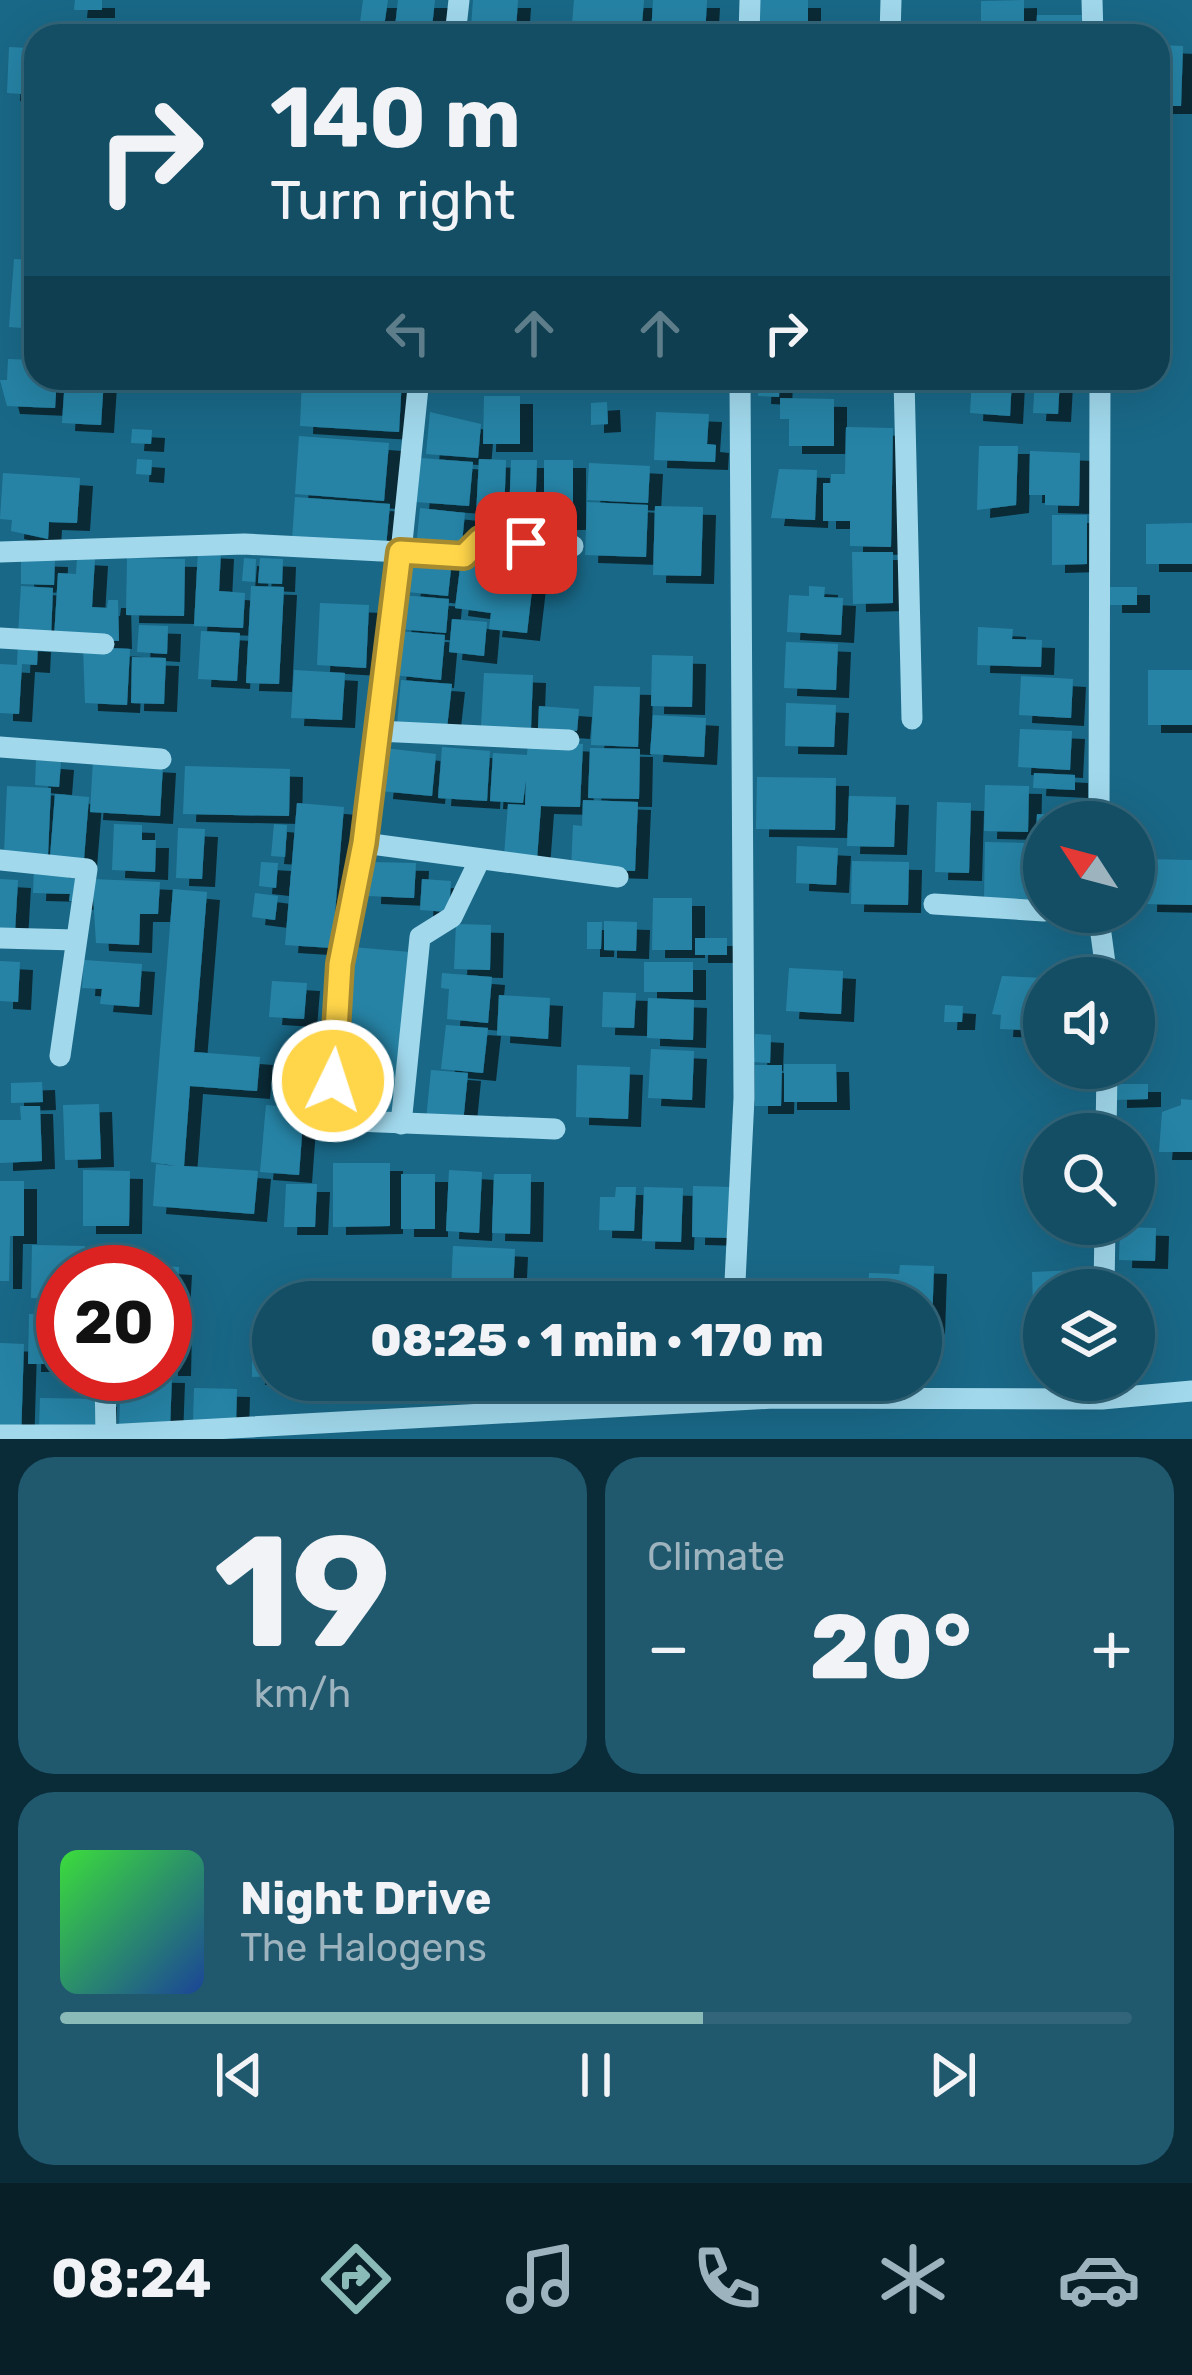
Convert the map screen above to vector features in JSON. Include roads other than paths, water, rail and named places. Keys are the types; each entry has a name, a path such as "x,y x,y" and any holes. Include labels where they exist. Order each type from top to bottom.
{"street":[{"path":"418,390 364,843 340,964 331,1120 555,1129"},
{"path":"735,1281 744,1098 740,390"},
{"path":"904,390 912,719"},
{"path":"1099,801 1100,390"},
{"path":"0,552 244,544 464,556 480,540 572,546"},
{"path":"0,638 104,644"},
{"path":"376,730 569,740"},
{"path":"0,747 161,759"},
{"path":"364,843 619,877"},
{"path":"401,1124 420,937 452,917 480,859"},
{"path":"0,860 87,868 60,1056"},
{"path":"934,904 1023,910"},
{"path":"0,938 75,940"},
{"path":"942,1390 1023,1390"},
{"path":"1155,1391 1192,1391"},
{"path":"105,1401 106,1435"},
{"path":"0,1435 106,1435 577,1401"}]}
